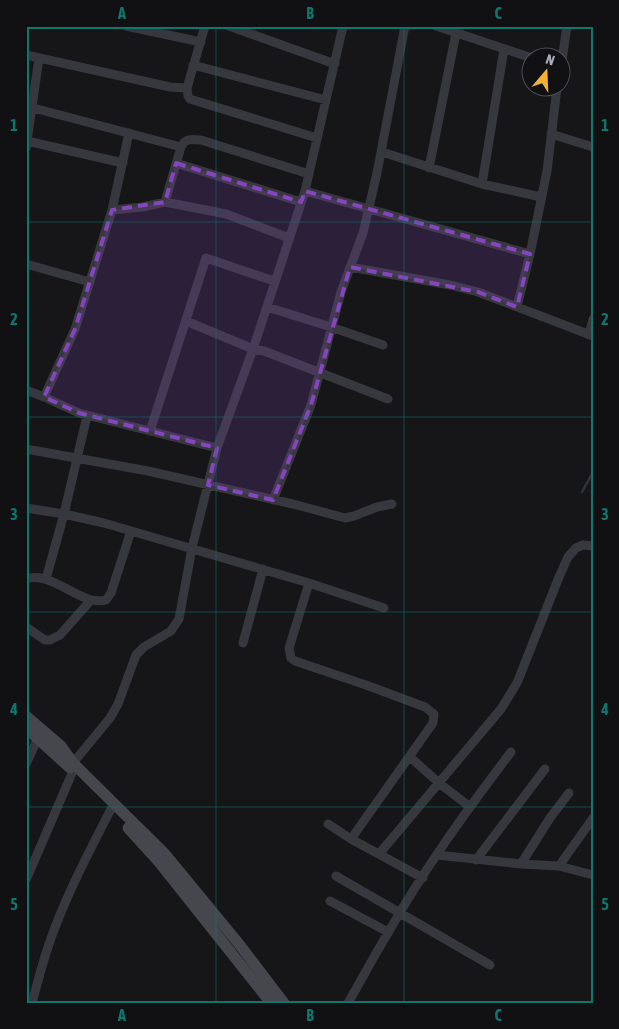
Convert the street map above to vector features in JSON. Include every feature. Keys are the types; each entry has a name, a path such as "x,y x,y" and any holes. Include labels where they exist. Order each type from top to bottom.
{"main road":[{"path":"26,716 61,746 73,767 159,862 271,1003"},
{"path":"26,728 73,767 166,854 284,1003"}],"street":[{"path":"126,26 201,42"},
{"path":"205,26 187,88 188,96 197,102 318,138"},
{"path":"229,26 335,64"},
{"path":"26,880 73,767 110,718 118,704 136,655 144,647 171,631 179,619 192,548 217,448 253,349 305,191 343,26"},
{"path":"273,500 311,405 331,326 363,233 382,152 405,26"},
{"path":"436,26 522,55"},
{"path":"564,48 567,26"},
{"path":"429,168 456,32"},
{"path":"482,184 504,49"},
{"path":"26,55 170,87 187,88"},
{"path":"39,58 29,106 27,144 122,163"},
{"path":"193,65 326,100"},
{"path":"517,307 547,171 556,98"},
{"path":"29,106 181,147"},
{"path":"44,397 75,329 112,210 129,133"},
{"path":"551,134 593,147"},
{"path":"165,202 181,147 186,140 201,140 309,174"},
{"path":"382,152 482,184 541,197"},
{"path":"176,163 301,202"},
{"path":"305,191 530,254"},
{"path":"112,210 143,207 165,202 226,214 289,238"},
{"path":"150,431 206,258 274,281"},
{"path":"26,264 90,282"},
{"path":"350,268 450,285 478,292 591,336 593,319"},
{"path":"267,307 331,326 383,345"},
{"path":"186,321 253,349 264,351 388,399"},
{"path":"26,390 87,416 217,448"},
{"path":"46,579 64,514 87,416"},
{"path":"26,449 148,471 345,518 376,507 392,504"},
{"path":"26,508 64,514 132,531 310,583 384,608"},
{"path":"26,579 46,579 91,600 100,602 109,597 132,531"},
{"path":"379,854 501,709 517,683 568,557 576,548 583,545 593,546"},
{"path":"243,642 263,569"},
{"path":"310,583 289,648 291,658 430,710 434,714 433,723 351,839"},
{"path":"26,627 45,640 55,638 91,600"},
{"path":"26,764 38,738"},
{"path":"348,1003 388,932 437,855 511,752"},
{"path":"410,757 470,807"},
{"path":"476,860 545,769"},
{"path":"521,864 550,818 569,793"},
{"path":"26,1000 32,1002 48,946 67,899 87,855 111,810"},
{"path":"559,866 593,818"},
{"path":"328,824 351,839 423,878"},
{"path":"437,855 559,866 593,875"},
{"path":"336,876 490,965"},
{"path":"330,901 388,932"}],"highlighted area":[{"path":"176,163 301,202 305,191 530,254 517,307 478,292 350,267 311,405 273,500 208,485 217,448 79,413 44,397 75,329 112,210 165,202"}],"waterway":[{"path":"582,492 593,472"}]}
